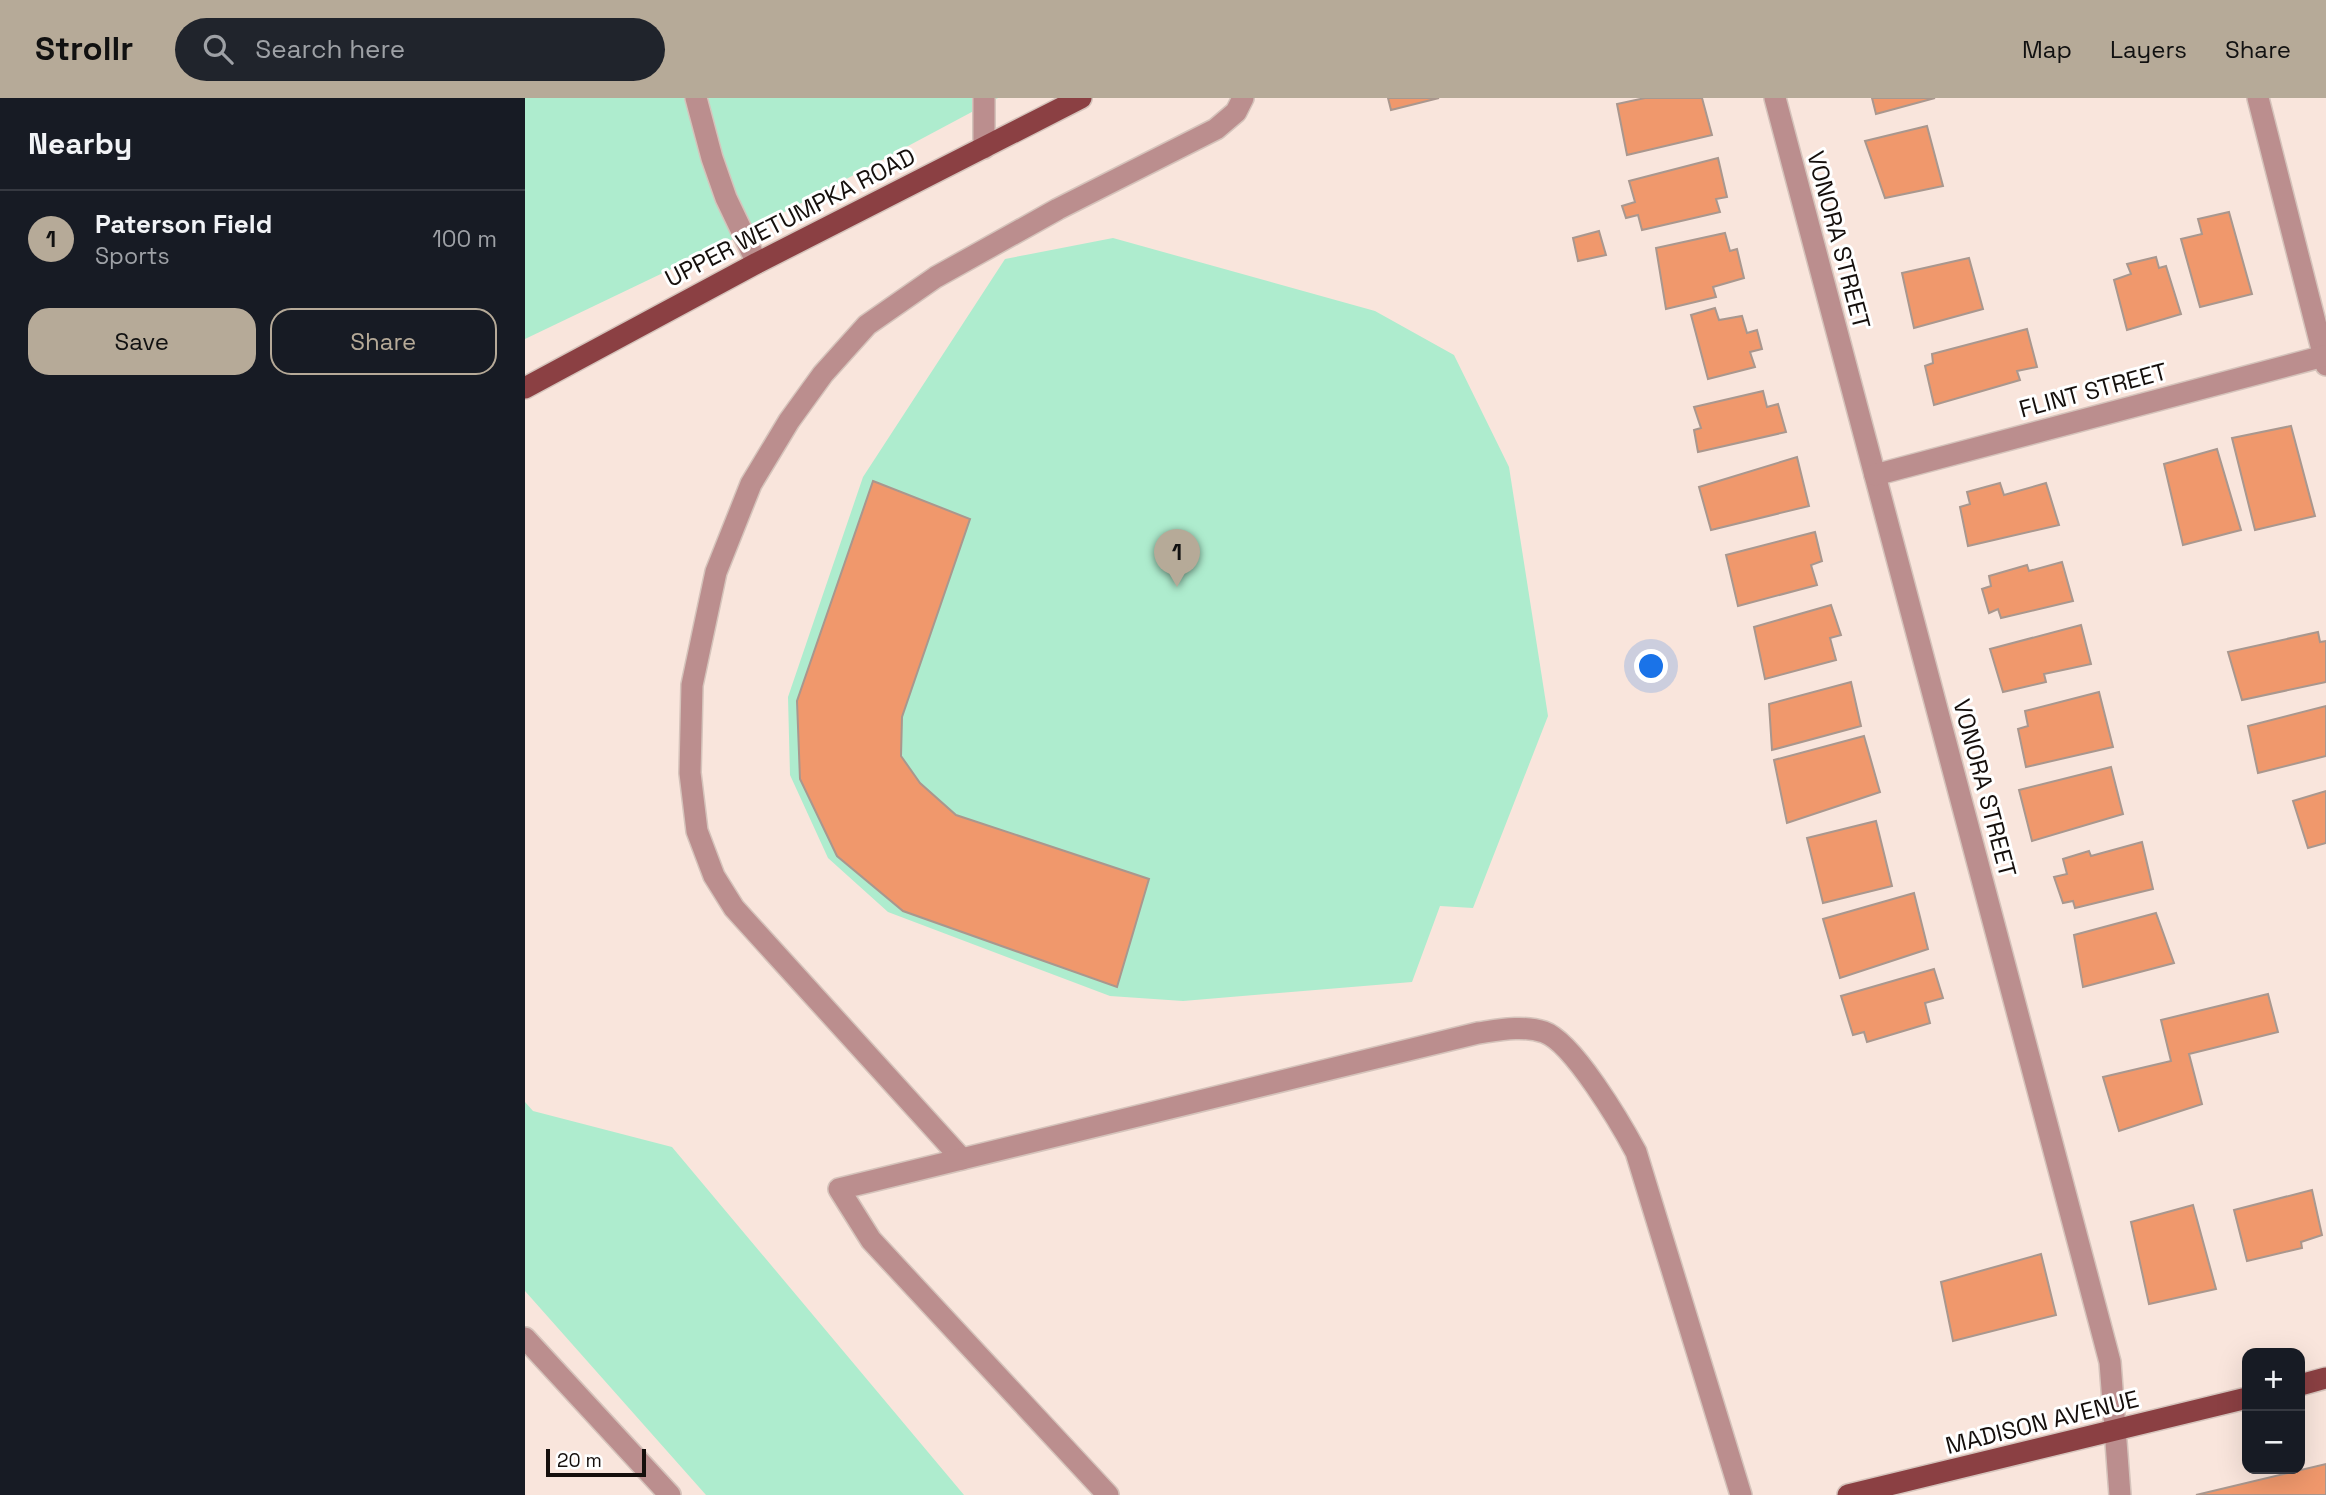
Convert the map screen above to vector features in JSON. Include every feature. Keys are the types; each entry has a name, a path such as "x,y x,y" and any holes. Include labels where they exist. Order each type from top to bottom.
{"main road":[{"name":"UPPER WETUMPKA ROAD","path":"525,388 757,262 1075,99"},
{"path":"2305,1384 2326,1378"},
{"name":"MADISON AVENUE","path":"1848,1495 2242,1399"}],"street":[{"path":"696,98 726,198 757,262"},
{"path":"983,148 984,98"},
{"path":"962,1159 734,908 714,876 697,831 690,773 692,685 716,572 751,484 789,421 823,374 867,325 948,270 1058,209 1216,129 1236,112 1243,98"},
{"name":"VONORA STREET","path":"1775,98 2110,1362 2120,1495"},
{"path":"2258,98 2325,361"},
{"name":"FLINT STREET","path":"1875,475 2325,361"},
{"path":"1108,1495 871,1240 839,1189 1478,1033 1518,1028 1545,1032 1563,1044 1618,1118 1636,1152 1741,1495"},
{"path":"525,1338 670,1495"}],"green space":[{"path":"525,98 998,98 736,238 525,339"},
{"path":"1113,238 1375,311 1454,355 1509,467 1548,716 1473,908 1440,906 1412,982 1183,1001 1110,996 888,912 828,858 790,775 788,697 863,477 1005,259"},
{"path":"525,1102 533,1111 672,1147 964,1495 706,1495 525,1291"}],"building":[{"path":"1388,98 1439,98 1391,110"},
{"path":"1645,98 1702,98 1712,135 1627,155 1617,104"},
{"path":"1872,98 1935,98 1876,114"},
{"path":"1927,126 1943,186 1885,198 1865,141"},
{"path":"1718,158 1727,197 1716,199 1720,212 1642,230 1638,215 1626,218 1622,206 1635,202 1629,181"},
{"path":"2229,212 2252,294 2200,307 2181,239 2202,234 2198,219"},
{"path":"1599,231 1606,255 1578,261 1573,238"},
{"path":"1725,233 1730,251 1737,249 1744,278 1713,287 1716,297 1666,309 1656,248"},
{"path":"2156,257 2159,268 2166,266 2181,314 2127,330 2114,280 2131,274 2127,264"},
{"path":"1969,258 1983,309 1914,328 1902,273"},
{"path":"1715,308 1719,320 1742,316 1747,333 1757,330 1762,349 1750,352 1755,367 1708,379 1691,315"},
{"path":"2027,329 2037,367 2017,371 2020,380 1934,405 1925,366 1933,363 1932,354"},
{"path":"1763,391 1767,407 1778,404 1786,432 1698,452 1694,430 1701,428 1694,407"},
{"path":"2291,426 2315,516 2255,530 2232,438"},
{"path":"2217,449 2241,530 2183,545 2164,464"},
{"path":"1797,457 1809,506 1711,530 1699,487"},
{"path":"873,481 970,519 902,717 901,756 920,783 956,815 1149,879 1117,987 903,911 837,856 800,779 797,701"},
{"path":"2000,483 2004,495 2046,483 2059,525 1968,546 1960,507 1970,504 1967,492"},
{"path":"1815,532 1822,561 1811,565 1817,585 1738,606 1726,555"},
{"path":"2062,562 2073,601 2001,618 1998,609 1989,613 1982,589 1991,586 1989,576 2027,565 2029,571"},
{"path":"1831,605 1841,635 1830,638 1836,660 1765,679 1754,627"},
{"path":"2081,625 2091,664 2044,674 2046,682 2003,692 1990,649"},
{"path":"2318,632 2320,642 2326,641 2326,682 2242,700 2228,652"},
{"path":"1851,682 1861,726 1772,750 1769,704"},
{"path":"2099,692 2113,747 2026,767 2018,729 2028,726 2025,711"},
{"path":"2326,706 2326,756 2258,773 2248,726"},
{"path":"1864,736 1880,792 1787,823 1774,760"},
{"path":"2111,767 2123,814 2032,841 2019,790"},
{"path":"2326,791 2326,843 2308,848 2293,801"},
{"path":"1876,821 1892,886 1823,903 1807,838"},
{"path":"2142,842 2153,889 2075,908 2073,901 2063,903 2054,877 2067,874 2063,859 2089,851 2091,856"},
{"path":"1914,893 1928,949 1840,978 1823,919"},
{"path":"2156,913 2174,963 2083,987 2074,935"},
{"path":"1934,969 1943,998 1925,1003 1930,1023 1867,1042 1864,1032 1853,1035 1841,996"},
{"path":"2268,994 2278,1032 2189,1054 2202,1104 2119,1131 2103,1077 2171,1061 2161,1020"},
{"path":"2312,1190 2322,1235 2301,1242 2302,1248 2247,1261 2234,1210"},
{"path":"2193,1205 2216,1289 2149,1304 2131,1222"},
{"path":"2041,1254 2056,1315 1953,1341 1941,1282"},
{"path":"2326,1464 2326,1495 2196,1495 2284,1474 2305,1474 2305,1469"}],"place":[{"name":"Paterson Field","path":"1177,587"}]}
